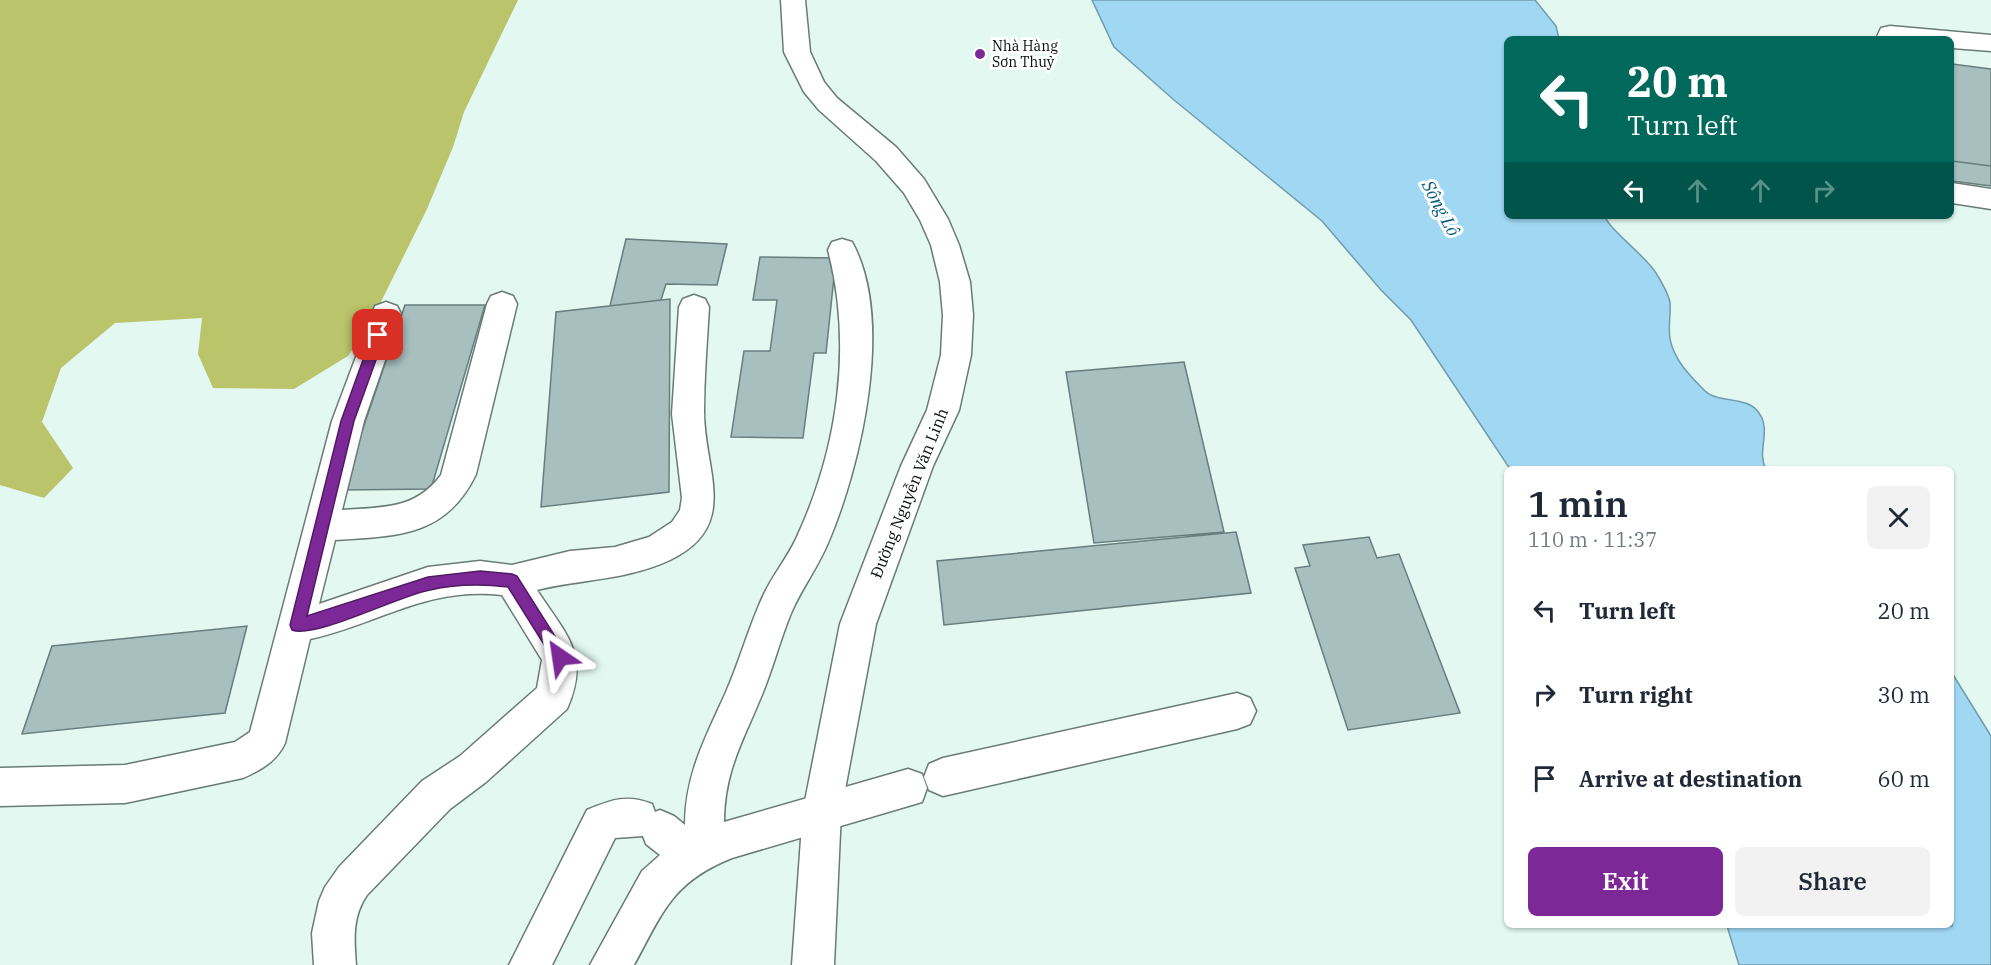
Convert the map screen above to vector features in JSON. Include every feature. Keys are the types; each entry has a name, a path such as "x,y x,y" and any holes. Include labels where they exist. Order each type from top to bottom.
{"main road":[{"name":"Đường Nguyễn Văn Linh","path":"793,0 797,52 813,86 828,104 886,154 914,186 934,219 945,245 955,282 958,315 956,355 944,410 917,466 858,624 822,812 813,965"},
{"path":"1954,40 1991,43"},
{"path":"1954,193 1991,199"},
{"path":"698,852 709,775 743,696 778,603 811,543 839,470 855,372 856,336 852,276 842,250"},
{"path":"320,525 393,519 425,512 450,491 460,474 502,304"},
{"path":"298,625 322,620 428,583 480,577 512,581 570,566 615,562 658,549 684,533 696,514 699,498 688,414 694,307"},
{"path":"0,787 125,784 243,759 266,743 298,625 320,525 348,421 386,314"},
{"path":"336,965 333,933 339,901 353,881 436,795 472,769 554,698 560,657 512,581"},
{"path":"611,965 656,885 698,852 822,812 925,783 1237,711"},
{"path":"530,965 601,824 619,817 649,824 698,852"}],"green space":[{"path":"0,0 518,0 464,112 453,147 427,209 370,324 348,356 294,389 213,388 198,354 202,318 115,323 61,368 42,422 73,468 44,498 0,485"}],"water":[{"name":"Sông Lô","path":"1092,0 1535,0 1556,26 1558,36 1504,36 1504,219 1607,219 1651,266 1664,287 1670,302 1670,339 1683,367 1711,395 1747,404 1759,413 1764,427 1765,466 1508,466 1411,320 1381,290 1322,221 1174,100 1114,47"},
{"path":"1954,676 1991,736 1991,965 1739,965 1728,928 1954,928"}],"building":[{"path":"1954,64 1991,69 1991,166 1954,161"},
{"path":"1954,161 1991,166 1991,186 1954,181"},
{"path":"626,239 727,244 717,285 666,284 661,300 610,306"},
{"path":"760,257 836,258 826,353 814,353 803,438 731,437 744,351 770,351 777,300 753,300"},
{"path":"670,299 669,492 541,507 556,312"},
{"path":"405,305 485,305 431,489 342,490"},
{"path":"1184,362 1224,532 1094,543 1066,372"},
{"path":"1236,532 1251,593 944,625 937,561"},
{"path":"1369,537 1377,558 1399,554 1460,713 1348,730 1295,568 1310,566 1303,545"},
{"path":"247,626 225,713 22,734 52,646"}],"place":[{"name":"Nhà Hàng Sơn Thuỷ","path":"980,54"}],"route":[{"path":"378,335 348,421 320,525 298,625 322,620 428,583 480,577 512,581 560,657"}]}
